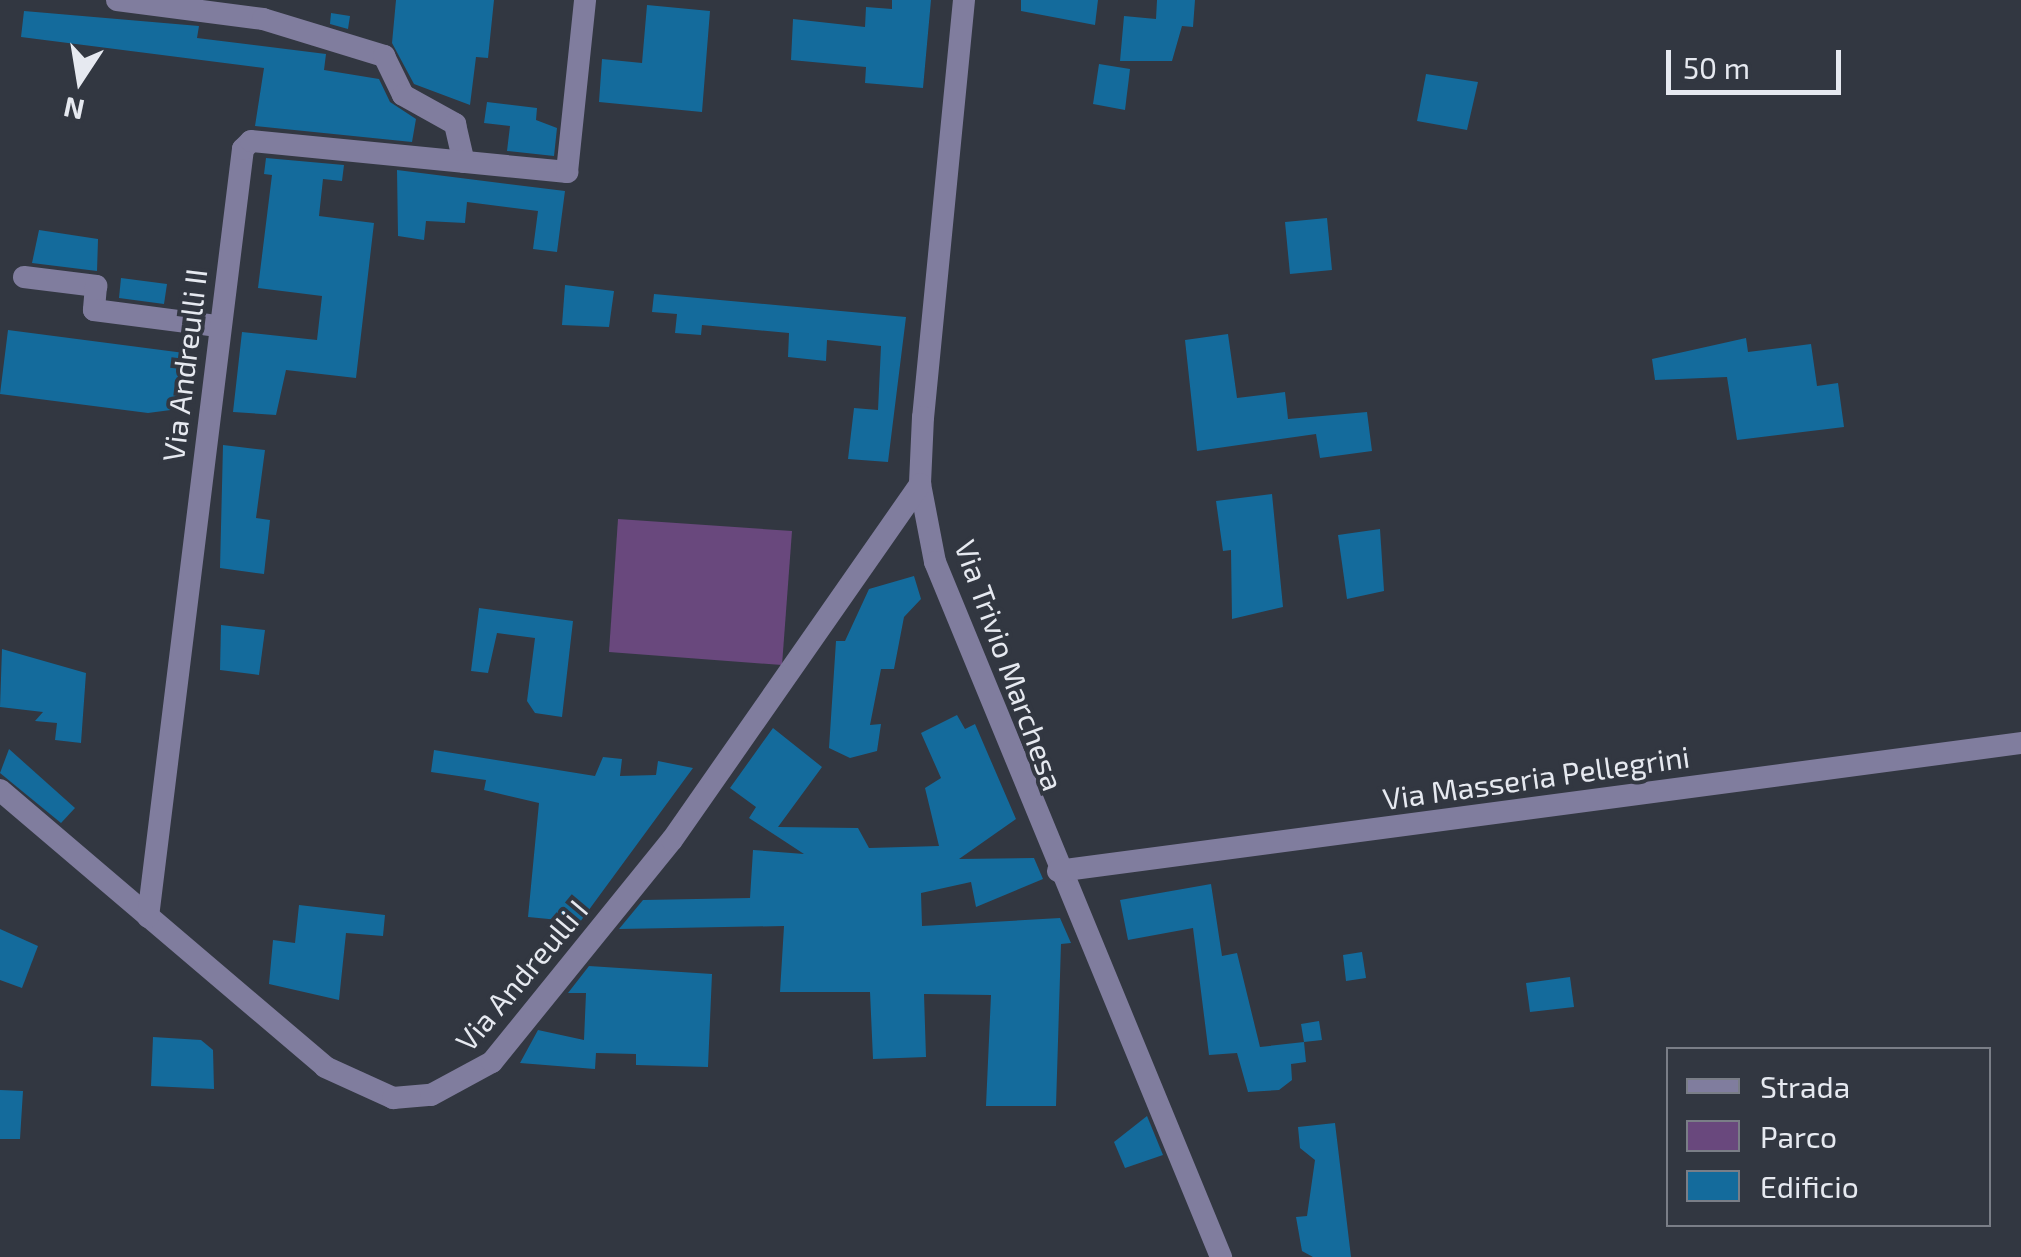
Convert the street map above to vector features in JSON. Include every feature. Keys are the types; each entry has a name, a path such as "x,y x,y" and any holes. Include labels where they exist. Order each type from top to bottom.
{"street":[{"path":"117,0 264,19 384,56 403,95 455,124 464,162"},
{"name":"Via Andreulli II","path":"148,917 218,326 246,142 568,172 585,0"},
{"name":"Via Trivio Marchesa","path":"964,0 920,484 942,580 1058,871 1221,1257"},
{"path":"24,277 96,286 94,310 218,326"},
{"name":"Via Andreulli I","path":"0,790 356,1088 394,1098 467,1082 672,840 920,484"},
{"name":"Via Masseria Pellegrini","path":"1058,871 2021,743"}],"green space":[{"path":"618,519 792,531 782,665 609,652"}],"building":[{"path":"396,0 494,0 488,58 476,57 470,105 414,84 392,43"},
{"path":"892,0 931,0 923,88 865,83 866,67 791,60 793,19 865,27 866,7 892,9"},
{"path":"1021,0 1098,0 1095,25 1021,11"},
{"path":"1157,0 1195,0 1193,27 1182,26 1172,61 1120,61 1124,16 1156,19"},
{"path":"647,5 710,11 702,112 599,102 602,59 642,63"},
{"path":"24,11 199,26 197,38 326,54 324,70 379,79 390,102 416,119 412,142 255,126 264,68 21,37"},
{"path":"331,13 350,16 348,29 330,24"},
{"path":"1099,64 1130,69 1125,110 1093,104"},
{"path":"1426,74 1478,82 1467,130 1417,121"},
{"path":"487,102 537,108 536,120 557,128 554,156 507,151 510,126 484,123"},
{"path":"266,158 344,165 342,181 323,179 319,216 374,223 356,378 286,370 276,415 233,412 242,332 317,340 322,296 258,288 272,175 264,174"},
{"path":"397,170 565,191 557,252 533,249 538,211 467,202 465,223 426,221 424,240 398,236"},
{"path":"1327,218 1332,270 1290,274 1285,222"},
{"path":"39,230 98,239 97,271 32,263"},
{"path":"121,278 167,284 164,304 119,298"},
{"path":"565,285 614,291 609,327 562,325"},
{"path":"654,294 906,317 888,462 848,459 854,408 878,410 881,346 827,340 826,361 788,357 789,333 702,325 701,335 675,333 677,314 652,312"},
{"path":"8,330 192,354 186,408 148,413 0,394"},
{"path":"1228,334 1237,398 1285,392 1288,419 1367,412 1372,451 1320,458 1316,434 1197,451 1185,340"},
{"path":"1746,338 1748,352 1811,344 1817,386 1838,383 1844,427 1737,440 1727,377 1655,380 1652,359"},
{"path":"223,445 265,450 256,518 270,520 264,574 220,568"},
{"path":"1272,494 1283,607 1232,619 1231,550 1223,551 1216,501"},
{"path":"1380,529 1384,591 1347,599 1338,535"},
{"path":"914,576 921,599 904,617 894,669 881,669 870,725 881,724 877,751 850,758 829,748 836,641 845,641 869,589"},
{"path":"479,608 573,621 562,717 535,713 527,701 535,638 497,633 488,673 471,671"},
{"path":"221,625 265,630 259,675 220,670"},
{"path":"2,649 86,673 81,743 55,740 57,723 35,721 43,712 0,707"},
{"path":"957,715 965,729 975,724 1016,819 959,859 1034,858 1043,879 976,907 971,882 921,893 922,926 1060,918 1071,943 1061,944 1056,1106 986,1106 991,995 924,994 926,1057 873,1059 870,992 780,992 784,926 619,929 643,900 750,898 753,850 804,854 749,818 756,807 730,788 773,728 822,767 778,827 858,828 869,848 939,846 925,788 941,778 921,733"},
{"path":"9,749 75,808 61,823 0,773"},
{"path":"434,750 595,776 603,757 622,759 620,776 656,775 658,761 693,768 580,922 528,917 539,803 484,790 486,780 431,772"},
{"path":"1211,884 1222,956 1237,953 1260,1047 1304,1042 1306,1062 1291,1064 1292,1080 1279,1090 1248,1092 1237,1053 1209,1055 1193,928 1128,940 1120,900"},
{"path":"299,905 385,915 383,936 346,933 339,1000 269,984 273,940 295,943"},
{"path":"0,929 38,946 22,988 0,980"},
{"path":"1362,952 1366,978 1346,981 1343,955"},
{"path":"589,966 712,974 708,1067 636,1065 636,1054 596,1053 595,1069 520,1063 538,1030 584,1040 586,993 568,993"},
{"path":"1570,977 1574,1007 1530,1012 1526,983"},
{"path":"1319,1021 1322,1040 1304,1042 1301,1024"},
{"path":"153,1037 201,1040 213,1050 214,1089 151,1086"},
{"path":"0,1090 23,1091 20,1139 0,1139"},
{"path":"1147,1116 1163,1155 1125,1168 1114,1142"},
{"path":"1335,1123 1351,1257 1313,1257 1302,1251 1296,1217 1307,1216 1315,1160 1300,1148 1298,1127"}]}
